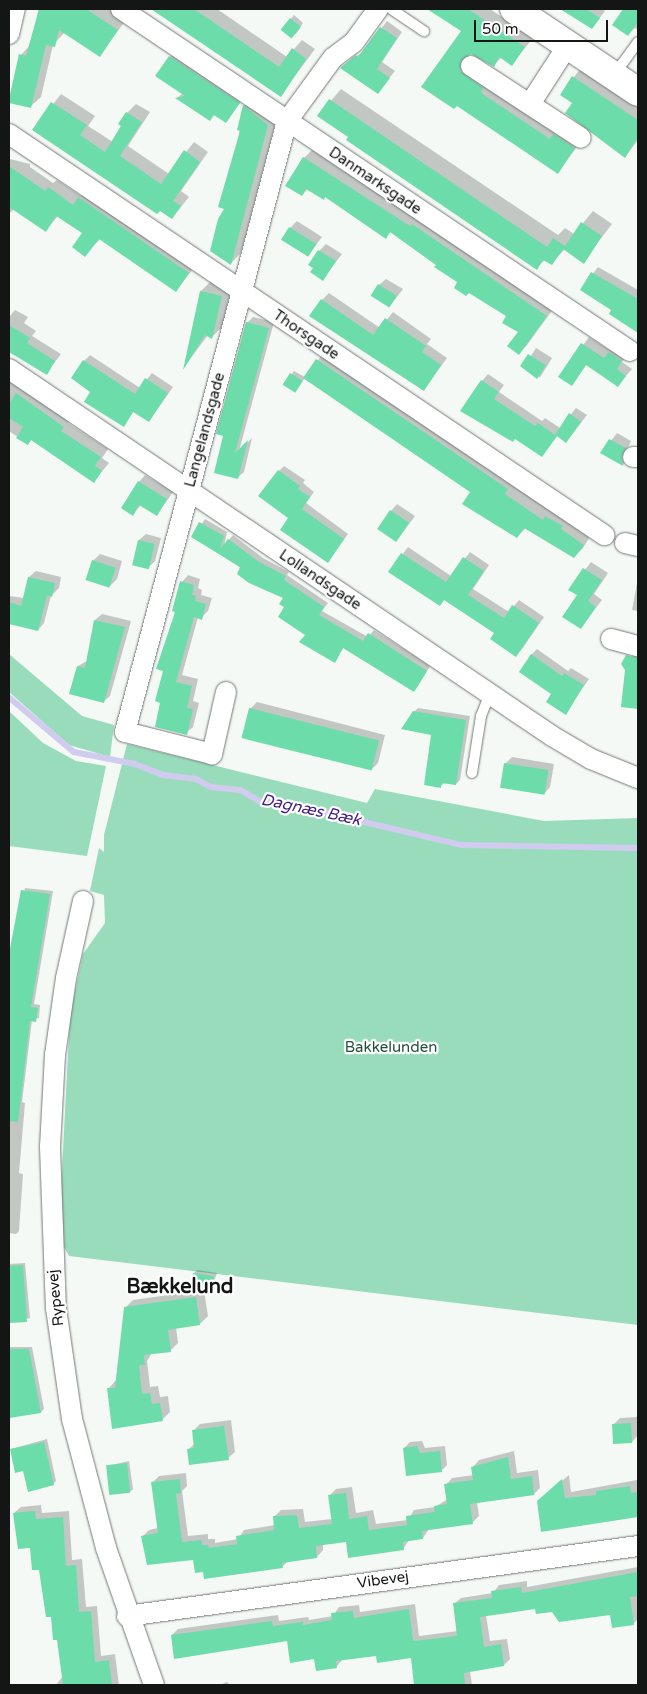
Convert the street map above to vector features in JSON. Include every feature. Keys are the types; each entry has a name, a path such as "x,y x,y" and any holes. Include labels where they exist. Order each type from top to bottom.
{"street":[{"path":"9,34 15,9"},
{"name":"Danmarksgade","path":"121,9 630,351"},
{"name":"Langelandsgade","path":"226,692 212,754 125,732 287,122 333,58 354,42 378,9"},
{"path":"521,10 568,45 638,92"},
{"path":"530,104 568,45"},
{"path":"470,66 581,138"},
{"name":"Thorsgade","path":"9,134 604,535"},
{"name":"Lollandsgade","path":"9,370 490,694 591,759 638,778"},
{"path":"610,639 638,646"},
{"name":"Rypevej","path":"84,901 66,978 55,1054 50,1146 52,1256 72,1419 106,1548 128,1616 154,1685"},
{"name":"Vibevej","path":"128,1616 638,1546"}],"lane":[{"path":"391,9 424,31"},
{"path":"614,75 638,42"},
{"path":"472,773 481,716 490,694"}],"green space":[{"path":"9,654 82,716 114,725 110,757 69,745 9,692"},
{"path":"9,711 43,743 76,761 106,766 87,856 9,846"},
{"name":"Bakkelunden","path":"127,744 367,803 375,789 544,821 638,818 638,1325 69,1256 63,1245 61,1190 70,1015 83,954 105,923 104,895 90,891 99,848 104,852 104,835"}],"building":[{"path":"39,9 86,9 118,30 100,57 59,30 55,47 46,45 31,108 9,103 9,99 19,54 26,56"},
{"path":"151,9 194,9 279,67 292,48 306,59 281,97"},
{"path":"427,9 468,9 525,47 512,66 499,57 494,67 471,54 461,60 460,71 483,88 481,93 550,139 553,134 575,148 558,174 457,106 454,109 421,87 461,31"},
{"path":"560,9 586,9 600,18 592,29"},
{"path":"623,9 638,9 638,22 628,36 612,25"},
{"path":"290,18 301,27 291,38 281,30"},
{"path":"380,27 397,38 377,69 390,78 378,94 340,68 356,55 358,57"},
{"path":"169,56 240,103 226,123 214,115 210,121 175,98 185,96 155,76"},
{"path":"572,76 638,120 638,137 625,158 565,113 572,103 560,95"},
{"path":"329,99 547,247 553,238 565,246 581,222 602,236 584,264 563,249 552,265 543,260 537,270 346,140 348,137 317,116"},
{"path":"51,102 87,125 80,135 105,152 121,126 118,124 126,112 142,122 120,156 161,184 184,150 200,162 173,201 181,206 172,219 160,211 157,214 32,130"},
{"path":"243,105 268,125 231,265 210,251 218,219 224,209 218,207 240,131 237,130"},
{"path":"303,157 410,226 412,224 547,316 519,355 507,346 518,332 502,323 506,316 469,293 466,296 454,288 457,282 434,267 436,265 390,232 386,239 325,197 324,200 306,189 302,196 285,186"},
{"path":"9,166 45,191 48,187 73,205 78,197 189,273 176,292 99,239 85,257 72,247 82,233 56,216 46,232 9,207"},
{"path":"289,227 316,244 308,257 281,240"},
{"path":"318,250 336,261 323,281 310,272 313,268 308,265"},
{"path":"591,272 638,299 638,333 609,314 611,310 580,290"},
{"path":"378,284 397,296 389,308 371,296"},
{"path":"200,291 222,296 212,339 205,335 183,370"},
{"path":"321,299 373,335 385,318 426,346 422,352 441,365 424,391 309,316"},
{"path":"246,322 269,328 235,453 248,440 238,479 214,473 223,436 216,434"},
{"path":"9,325 30,338 27,343 55,361 47,375 9,352"},
{"path":"581,343 604,358 609,352 622,361 617,369 626,376 618,387 586,365 572,386 558,377"},
{"path":"528,354 546,365 537,379 520,366"},
{"path":"316,359 508,489 505,494 543,520 545,516 563,526 561,529 584,545 574,558 524,528 517,538 462,504 470,492 303,378"},
{"path":"83,360 135,394 145,378 168,393 149,422 133,412 124,427 84,402 90,392 71,378"},
{"path":"290,373 303,381 295,393 283,385"},
{"path":"481,380 499,392 494,399 535,426 538,423 555,435 569,413 581,422 566,443 557,436 542,457 515,439 513,442 460,411"},
{"path":"16,393 64,427 61,431 101,457 95,466 102,471 94,483 31,440 28,445 16,438 23,427 9,418 9,404"},
{"path":"609,439 626,448 621,457 623,466 600,453"},
{"path":"278,470 300,486 298,489 310,497 302,509 344,539 328,563 280,530 288,518 258,496"},
{"path":"138,481 167,499 157,516 139,505 133,516 121,508"},
{"path":"390,510 409,523 396,542 377,529"},
{"path":"199,522 224,536 220,549 228,539 259,562 286,576 284,580 324,607 319,615 363,641 368,633 427,671 414,692 343,648 335,663 299,642 305,635 278,617 284,607 279,604 283,598 249,583 237,574 240,567 191,537"},
{"path":"138,540 155,544 149,569 132,565"},
{"path":"401,553 446,582 463,557 484,571 468,595 504,618 512,605 539,623 516,657 490,639 494,633 444,600 440,606 388,572"},
{"path":"92,560 116,568 109,588 86,580"},
{"path":"583,568 602,580 588,601 596,607 581,629 562,617 577,595 568,590"},
{"path":"28,577 55,583 52,597 47,595 38,631 9,624 9,602 21,606"},
{"path":"180,581 194,585 192,595 196,596 195,601 206,604 202,620 194,617 176,682 192,686 187,708 193,709 187,735 155,727 160,703 155,701 163,671 156,669 175,612 172,611"},
{"path":"94,620 125,627 104,703 69,694 77,666 85,668"},
{"path":"531,654 562,676 564,673 584,685 566,715 546,702 551,694 519,672"},
{"path":"626,655 638,658 638,709 621,707 625,670 621,664"},
{"path":"249,708 379,740 372,770 242,738"},
{"path":"413,711 466,720 456,785 441,783 441,788 424,785 431,735 401,729"},
{"path":"504,763 548,770 545,795 500,788"},
{"path":"21,890 50,894 31,1007 38,1008 36,1022 30,1021 18,1122 9,1121 9,954"},
{"path":"23,1265 27,1322 9,1323 9,1266"},
{"path":"193,1273 214,1276 212,1291 191,1288"},
{"path":"196,1297 200,1325 168,1330 171,1352 144,1355 145,1365 139,1365 142,1394 150,1393 152,1404 160,1403 163,1421 112,1429 107,1388 115,1388 124,1307"},
{"path":"9,1349 29,1349 41,1413 9,1418"},
{"path":"631,1423 632,1443 613,1444 612,1424"},
{"path":"224,1426 229,1460 189,1465 187,1449 194,1448 192,1430"},
{"path":"44,1442 54,1485 28,1492 23,1471 15,1473 10,1449"},
{"path":"417,1446 420,1453 440,1451 442,1472 406,1476 403,1448"},
{"path":"508,1457 511,1479 532,1476 534,1495 470,1504 473,1524 422,1531 423,1539 403,1542 404,1550 348,1558 346,1542 316,1546 317,1558 282,1563 283,1568 204,1579 203,1572 195,1573 193,1560 147,1565 141,1536 158,1533 151,1482 180,1479 181,1493 176,1494 182,1542 201,1540 202,1545 208,1545 209,1548 237,1544 236,1536 274,1530 273,1516 297,1515 299,1528 332,1524 328,1495 346,1493 349,1519 367,1516 369,1530 407,1525 406,1516 435,1512 434,1506 447,1504 444,1484 473,1480 471,1467"},
{"path":"127,1463 130,1493 109,1495 106,1465"},
{"path":"562,1479 565,1498 596,1495 596,1491 630,1486 631,1493 638,1492 638,1517 541,1532 537,1501"},
{"path":"35,1511 36,1519 63,1517 66,1566 76,1565 79,1612 91,1611 95,1662 109,1660 112,1685 63,1685 57,1640 53,1640 51,1617 46,1617 39,1570 32,1570 30,1548 18,1549 13,1513"},
{"path":"638,1572 638,1596 630,1597 634,1625 612,1628 610,1615 559,1622 552,1612 536,1614 535,1609 480,1617 484,1647 501,1644 504,1666 464,1673 465,1685 414,1685 411,1658 377,1663 376,1656 336,1661 337,1668 316,1671 314,1659 290,1663 287,1641 174,1659 171,1635 272,1621 273,1626 303,1622 303,1625 332,1620 331,1613 353,1611 354,1618 409,1609 413,1641 457,1636 453,1603 492,1598 491,1591 521,1587 522,1593"}],"waterway":[{"name":"Dagnæs Bæk","path":"9,697 74,752 135,764 163,775 196,779 211,787 241,790 259,801 285,803 461,845 638,848"}],"district":[{"name":"Bækkelund","path":"180,1287"}]}
